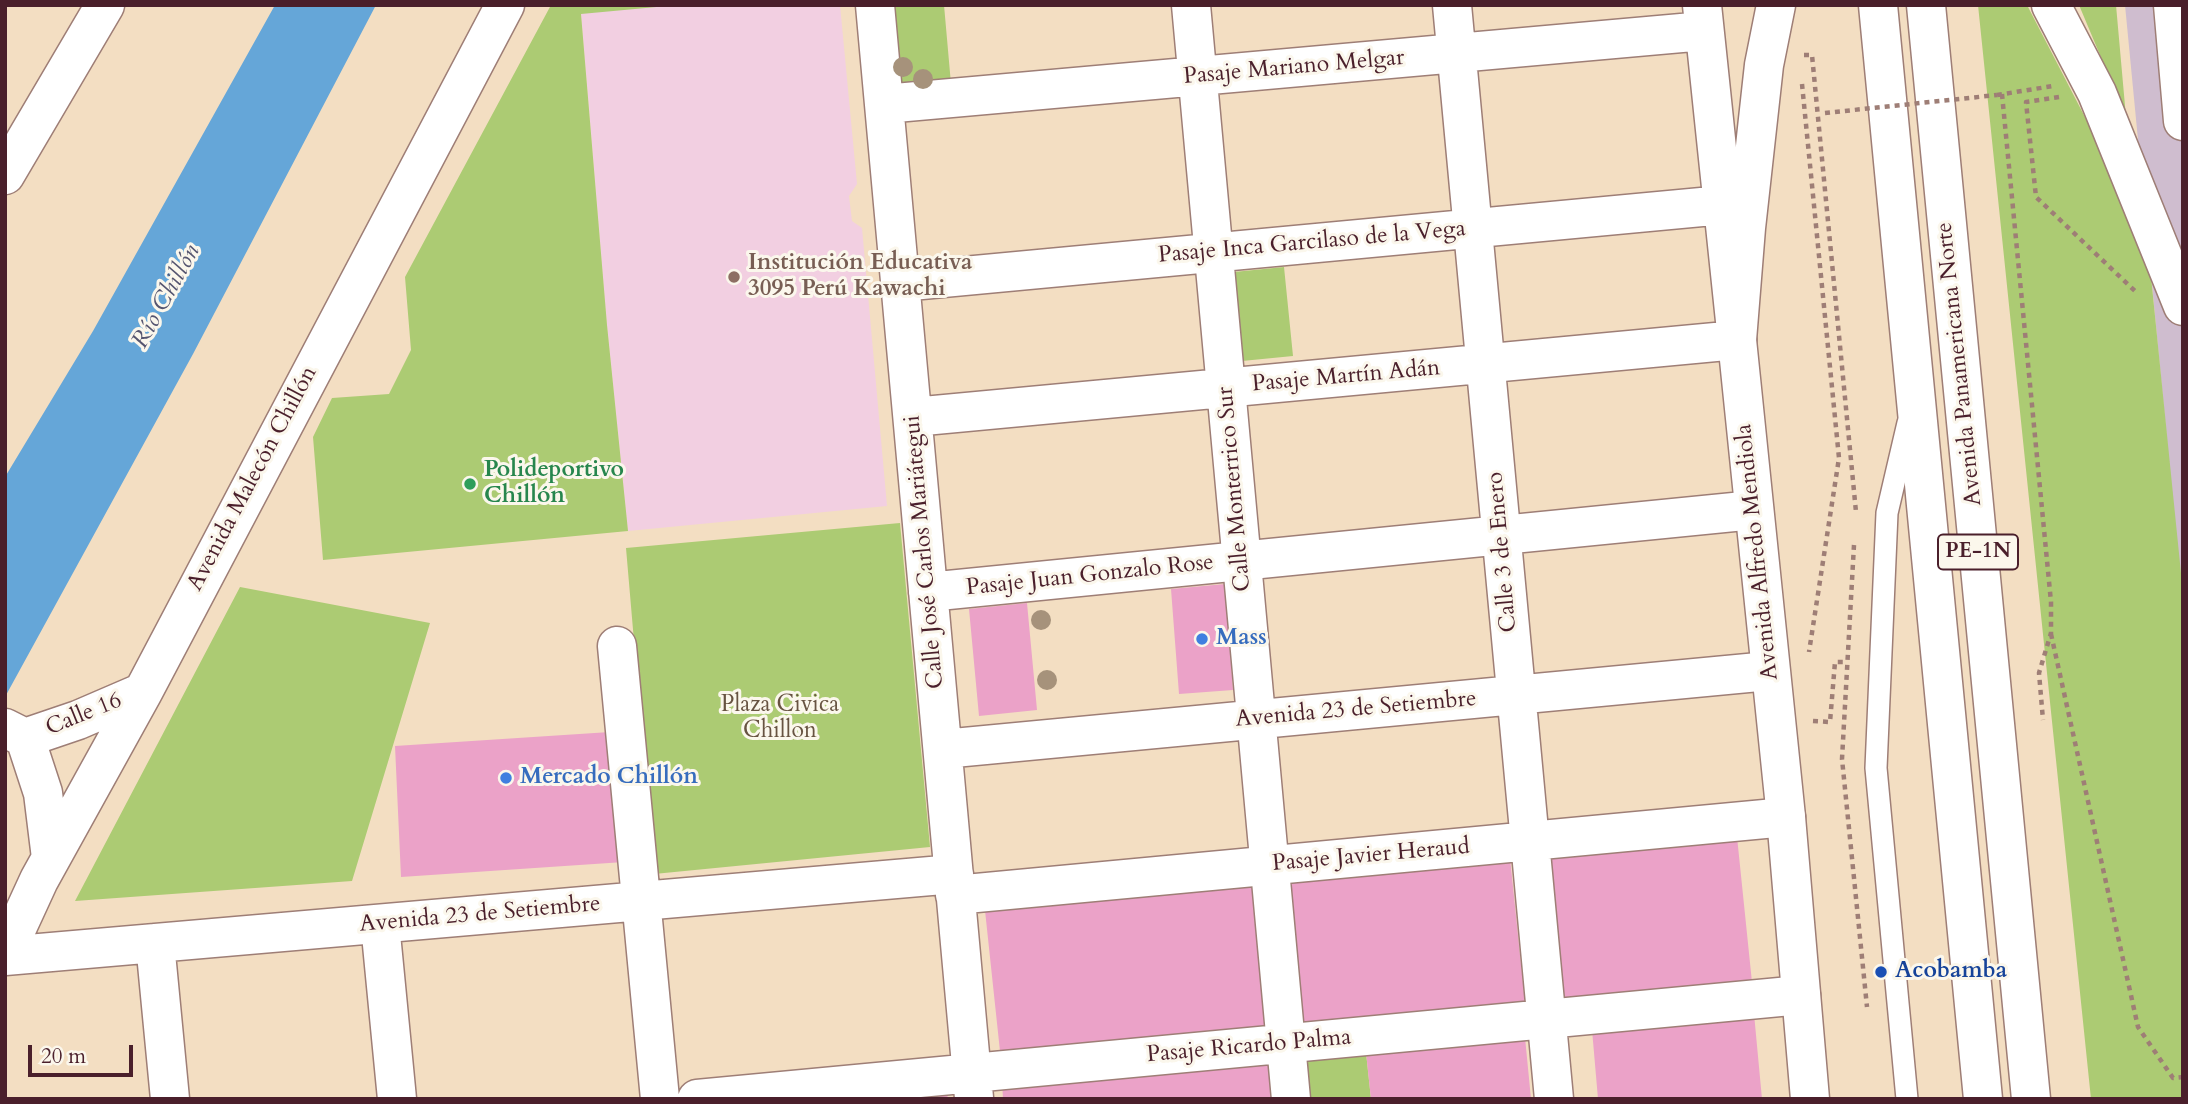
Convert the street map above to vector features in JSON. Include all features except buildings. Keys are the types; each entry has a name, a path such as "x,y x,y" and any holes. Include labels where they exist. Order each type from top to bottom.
{"main road":[{"name":"Avenida Malecón Chillón","path":"5,955 51,858 143,692 505,5"},
{"name":"Calle José Carlos Mariátegui","path":"875,5 973,1086"},
{"name":"Calle Monterrico Sur","path":"1191,5 1291,1099"},
{"name":"Calle 3 de Enero","path":"1452,5 1554,1099"},
{"path":"1737,340 1764,65 1776,5"},
{"name":"Avenida Panamericana Norte","path":"1878,5 1983,1099"},
{"name":"Avenida Panamericana Norte","path":"1926,5 2031,1099"},
{"path":"2051,5 2097,93 2183,306"},
{"path":"2173,5 2183,121"},
{"path":"5,175 102,6"},
{"name":"Pasaje Mariano Melgar","path":"884,104 1456,53 1703,18"},
{"name":"Avenida Alfredo Mendiola","path":"1703,18 1786,817 1810,1099"},
{"name":"Pasaje Inca Garcilaso de la Vega","path":"900,282 1723,205"},
{"name":"Pasaje Martín Adán","path":"913,417 1737,340"},
{"name":"Pasaje Juan Gonzalo Rose","path":"928,592 1754,510"},
{"path":"617,646 660,1099"},
{"name":"Avenida 23 de Setiembre","path":"943,749 1769,671"},
{"name":"Calle 16","path":"51,858 43,793 16,733 78,720 143,692"},
{"name":"Pasaje Javier Heraud","path":"955,885 1270,866 1786,817"},
{"name":"Avenida 23 de Setiembre","path":"5,955 641,901 955,885"},
{"path":"380,924 397,1099"},
{"path":"155,943 170,1099"},
{"name":"Pasaje Ricardo Palma","path":"697,1099 973,1086 1286,1044 1801,995"}],"lane":[{"path":"1907,1099 1876,768 1887,513 1916,391"}],"path":[{"path":"1801,66 1801,54 1812,55 1856,522"},
{"path":"1802,78 1803,112 1839,458 1807,664"},
{"path":"1819,117 1825,113 2001,96 2062,84"},
{"path":"2001,96 2051,602 2051,633 2138,1027 2174,1078 2183,1077"},
{"path":"2064,96 2026,102 2036,197 2144,299"},
{"path":"1855,534 1842,759 1868,1017"},
{"path":"2043,720 2039,673 2051,633"},
{"path":"1809,720 1830,722 1835,662 1847,662"}],"shaded area":[{"name":"Institución Educativa 3095 Perú Kawachi","path":"678,5 840,5 857,184 849,196 852,221 862,228 887,506 628,531 607,325 581,13"},
{"path":"2125,5 2183,5 2183,601 2179,565"}],"green space":[{"path":"551,5 678,5 581,14 607,325 628,531 323,560 313,437 332,398 389,394 411,350 405,277"},
{"path":"892,5 944,5 951,84 899,89"},
{"path":"1978,5 2027,5 2147,237 2183,593 2183,1099 2091,1099"},
{"path":"2079,5 2116,5 2126,117"},
{"path":"1284,267 1293,356 1242,361 1234,272"},
{"name":"Plaza Civica Chillon","path":"900,523 930,847 654,874 626,548"},
{"path":"240,587 430,623 352,881 75,901"},
{"path":"1365,1043 1371,1099 1310,1099 1305,1048"}],"water":[{"name":"Río Chillón","path":"275,5 376,5 193,354 5,697 5,477 93,331"}],"place":[{"name":"Institución Educativa 3095 Perú Kawachi","path":"734,277"},
{"name":"Polideportivo Chillón","path":"470,484"},
{"name":"Mass","path":"1202,639"},
{"name":"Mercado Chillón","path":"506,778"},
{"name":"Acobamba","path":"1881,972"}]}
